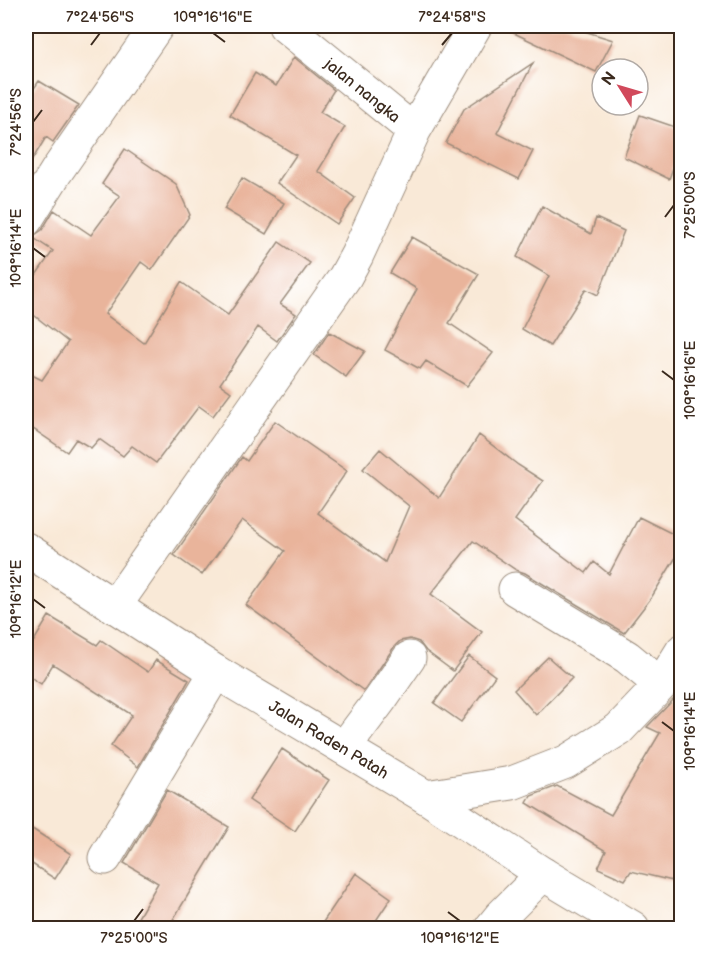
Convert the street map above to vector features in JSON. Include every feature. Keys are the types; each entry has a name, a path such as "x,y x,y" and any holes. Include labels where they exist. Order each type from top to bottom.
{"street":[{"path":"26,220 56,172 158,26"},
{"name":"jalan nangka","path":"285,26 414,131"},
{"path":"119,599 345,277 414,131 475,26"},
{"name":"Jalan Raden Patah","path":"26,549 119,599 216,672 357,730 426,797 543,874 633,928"},
{"path":"515,589 646,673"},
{"path":"426,797 512,783 566,762 619,729 646,673 681,651"},
{"path":"357,730 408,658"},
{"path":"105,858 216,672"},
{"path":"491,928 543,874"}],"building":[{"path":"499,26 568,26 613,40 604,57 590,57 590,69"},
{"path":"294,57 334,90 320,112 345,127 318,171 355,198 337,224 277,183 296,155 230,115 255,73 276,86"},
{"path":"533,63 497,133 533,151 519,179 446,143 464,109"},
{"path":"39,81 79,105 53,142 46,137 26,170 26,100"},
{"path":"639,117 646,117 681,129 681,146 669,179 624,157"},
{"path":"125,149 176,184 190,215 152,270 141,262 105,314 144,343 181,282 228,315 279,242 310,263 280,304 296,314 277,341 258,327 220,384 231,392 213,416 199,406 156,463 132,446 123,456 99,439 91,448 76,439 67,452 26,424 26,372 42,380 68,342 26,309 26,289 53,251 32,237 42,230 54,210 91,235 120,196 102,184"},
{"path":"242,178 284,203 266,234 224,209"},
{"path":"542,206 591,234 596,218 624,231 598,295 586,289 550,346 522,329 549,276 517,257"},
{"path":"412,237 479,274 449,323 493,353 467,386 426,361 420,369 385,350 417,289 390,273"},
{"path":"329,332 365,351 346,377 314,355"},
{"path":"275,421 347,471 318,513 385,562 409,506 363,469 380,449 439,498 479,435 543,481 515,520 586,573 594,562 609,574 639,517 681,538 681,549 651,598 624,633 525,573 516,570 473,541 431,594 482,632 453,671 426,651 419,642 410,639 400,641 364,691 246,605 285,551 242,520 202,575 174,555 242,457 247,461"},
{"path":"49,616 97,645 101,640 148,672 156,660 189,680 138,767 111,746 132,715 53,664 41,684 26,674 26,654"},
{"path":"469,656 495,676 461,722 434,703"},
{"path":"548,657 572,678 536,715 514,690"},
{"path":"681,687 681,883 631,871 625,880 598,868 606,851 527,803 531,796 557,786 611,815 660,733 647,727 675,698"},
{"path":"282,749 329,780 295,831 249,800"},
{"path":"167,790 229,827 168,928 132,928 158,883 124,863"},
{"path":"26,825 71,854 55,879 26,860"},
{"path":"356,873 391,898 371,928 319,928"}]}
